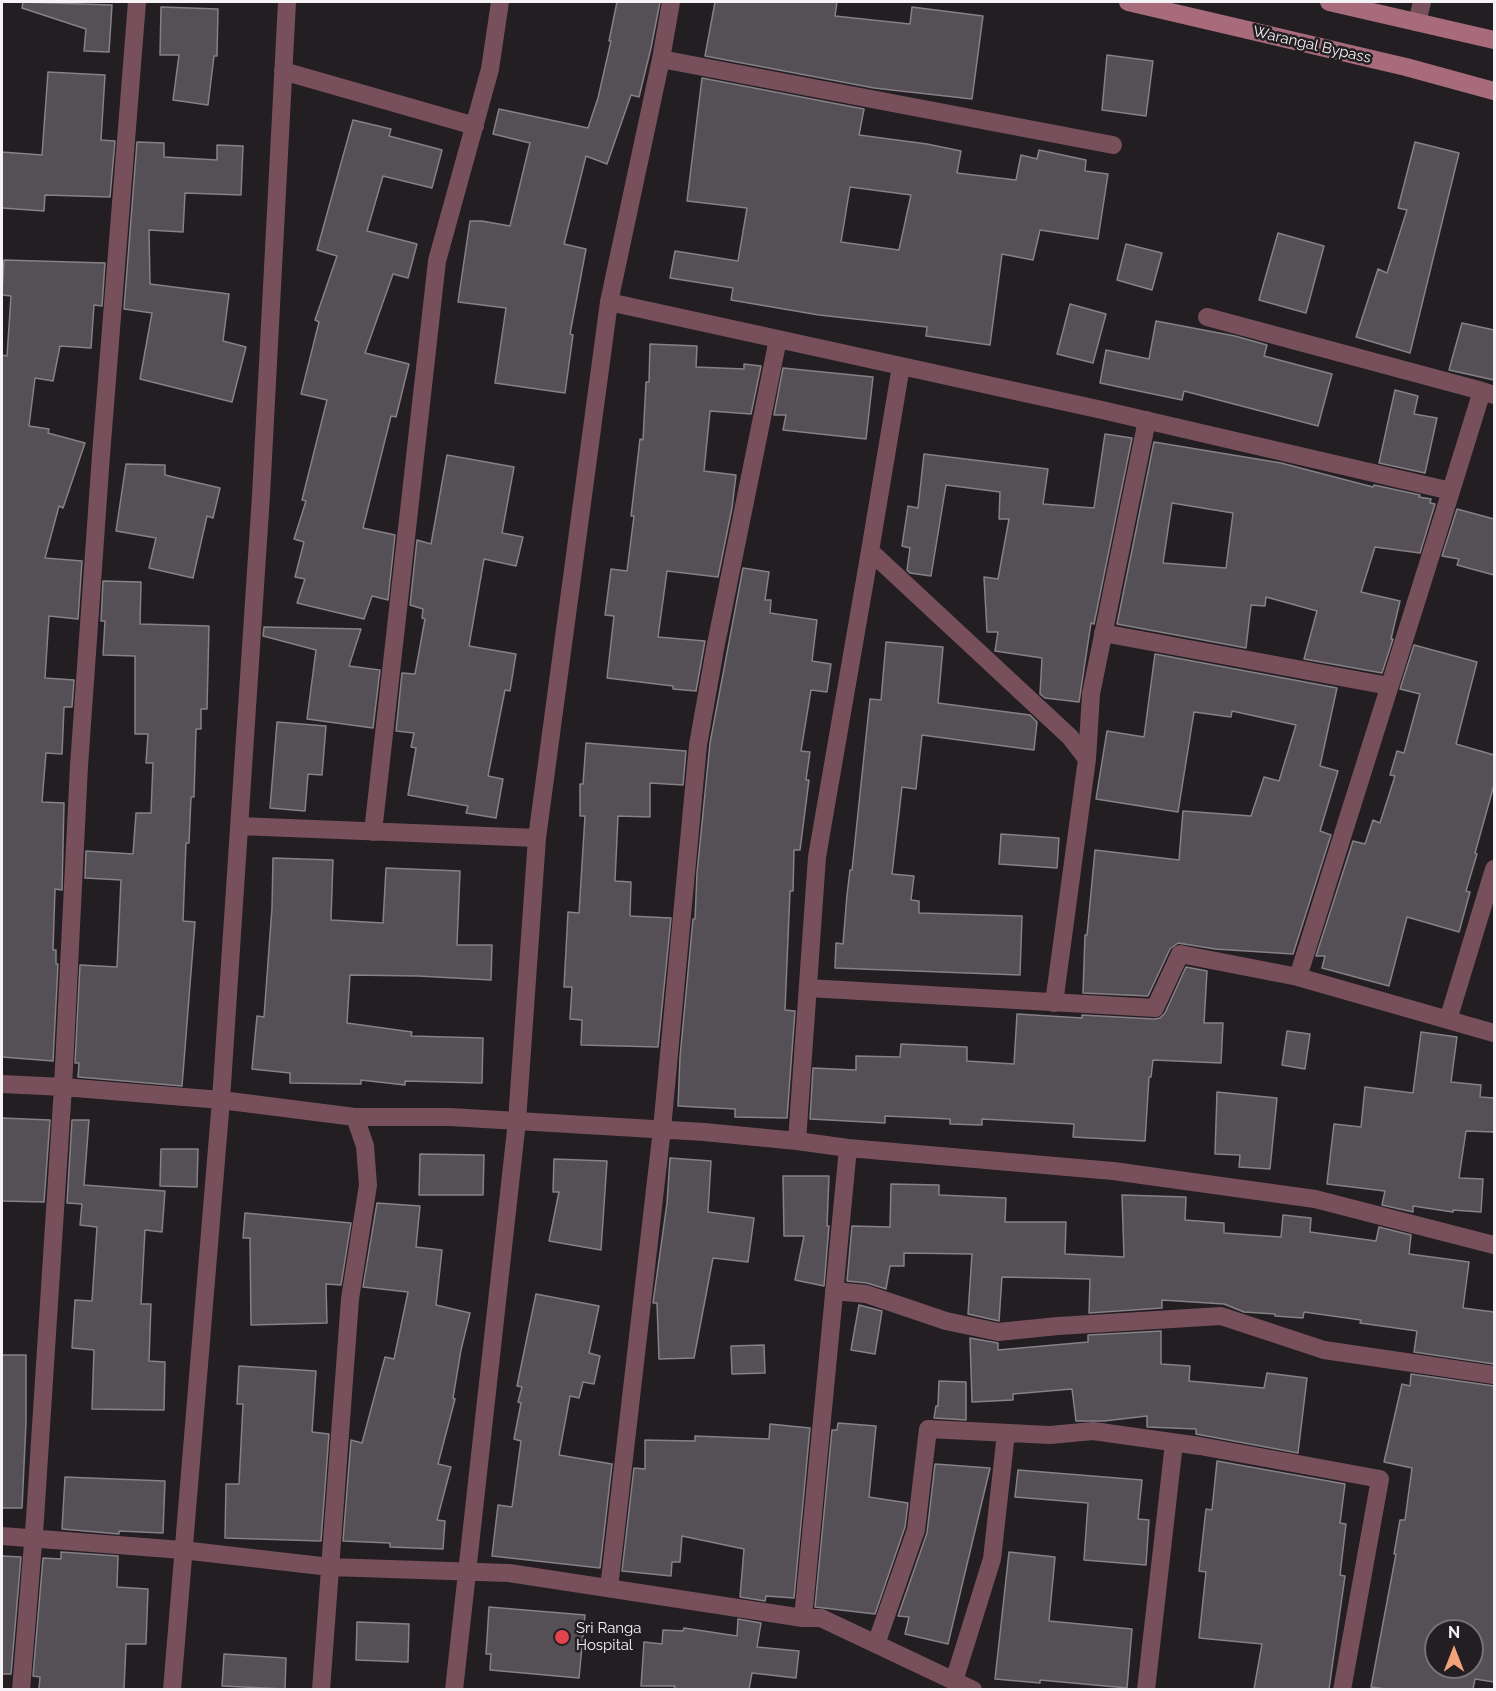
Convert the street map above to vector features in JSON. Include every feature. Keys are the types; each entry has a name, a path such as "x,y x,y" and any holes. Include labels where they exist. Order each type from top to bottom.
{"main road":[{"name":"Warangal Bypass","path":"1128,2 1494,91"},
{"path":"1329,2 1494,40"}],"street":[{"path":"21,1689 63,1087 81,742 136,2"},
{"path":"172,1689 221,1100 261,496 287,2"},
{"path":"373,832 437,261 490,69 500,2"},
{"path":"454,1689 517,1121 537,838 609,302 671,2"},
{"path":"1417,22 1422,2"},
{"path":"661,59 1113,145"},
{"path":"283,71 475,126"},
{"path":"609,302 1146,420 1450,491"},
{"path":"1207,317 1488,393 1450,491 1298,977"},
{"path":"609,1588 662,1129 698,745 715,649 778,339"},
{"path":"797,1141 817,857 901,366"},
{"path":"1054,1003 1087,759 1091,694 1146,420"},
{"path":"870,551 1071,737 1087,759"},
{"path":"1103,633 1389,686"},
{"path":"239,826 537,838"},
{"path":"1448,1020 1494,869"},
{"path":"808,988 1155,1008 1180,954 1298,977 1494,1033"},
{"path":"2,1084 221,1100 355,1117 450,1117 662,1129 1113,1171 1315,1199 1494,1245"},
{"path":"321,1689 350,1299 368,1185 365,1146 355,1117"},
{"path":"803,1618 848,1148"},
{"path":"834,1291 866,1294 946,1321 998,1332 1221,1316 1324,1350 1494,1375"},
{"path":"876,1644 916,1530 928,1429 1050,1435 1093,1431 1380,1479 1342,1689"},
{"path":"954,1681 992,1559 1006,1432"},
{"path":"1146,1689 1174,1443"},
{"path":"2,1536 182,1550 330,1567 509,1573 803,1618 821,1618 973,1689"}],"building":[{"path":"23,2 112,5 109,52 84,51 86,29 22,8"},
{"path":"617,2 660,2 639,97 631,95 607,164 586,156 564,244 586,249 570,334 573,335 565,393 495,383 506,308 458,302 470,221 510,226 530,143 493,134 499,109 588,128 598,98"},
{"path":"715,2 837,2 835,16 910,24 912,7 983,16 972,99 874,88 705,56"},
{"path":"161,7 218,9 217,56 214,56 208,105 173,100 179,55 160,55"},
{"path":"1107,55 1153,61 1146,116 1102,110"},
{"path":"48,72 105,75 101,140 115,141 110,197 45,195 44,211 2,208 2,152 42,155"},
{"path":"702,78 864,109 859,135 961,151 957,173 1016,180 1021,155 1037,159 1039,150 1086,160 1085,171 1108,174 1098,239 1040,230 1033,260 1002,254 990,345 926,336 927,327 819,315 731,300 733,288 670,278 675,251 738,261 747,208 687,201","holes":["850,187 911,195 899,250 841,242"]},
{"path":"353,120 391,129 389,136 442,150 432,188 383,176 367,231 417,244 408,278 393,274 365,353 409,364 396,417 391,416 363,528 395,535 388,600 372,596 364,619 297,603 305,579 295,577 304,542 294,539 306,501 302,500 327,400 301,394 319,322 315,320 337,256 317,250"},
{"path":"137,142 164,143 164,157 217,160 217,145 243,146 241,195 185,193 183,232 149,230 150,284 229,294 223,341 246,347 232,402 140,379 152,313 124,309"},
{"path":"1415,142 1459,153 1410,353 1356,337 1378,269 1387,273 1407,210 1398,208"},
{"path":"1278,233 1324,246 1306,313 1259,300"},
{"path":"1126,244 1162,253 1152,290 1117,280"},
{"path":"4,260 105,263 102,306 94,305 91,348 60,346 53,381 35,378 29,426 49,429 48,433 85,443 63,508 59,506 45,558 82,561 78,619 49,616 45,678 74,680 72,707 64,707 62,754 46,753 42,802 64,803 62,890 55,889 53,950 56,950 56,964 58,964 53,1061 2,1057 2,355 7,356 11,296 2,295"},
{"path":"1070,304 1106,314 1093,363 1057,354"},
{"path":"1156,321 1235,336 1267,345 1264,356 1332,374 1318,426 1184,391 1182,400 1100,383 1106,350 1149,359"},
{"path":"1462,323 1494,330 1494,380 1449,370"},
{"path":"650,344 697,346 696,367 744,369 744,364 761,366 751,414 710,411 704,471 736,475 718,577 667,571 658,637 705,641 696,691 607,678 614,616 605,615 611,569 627,571 640,439 643,440 646,382 649,382"},
{"path":"783,368 873,377 866,439 783,430 786,415 774,415"},
{"path":"1395,390 1418,396 1414,414 1437,418 1425,473 1379,463"},
{"path":"1105,434 1132,438 1094,624 1091,623 1079,702 1045,698 1040,694 1042,658 995,651 998,632 987,632 984,577 998,579 1009,519 999,519 1000,492 946,485 931,576 910,573 907,570 910,548 902,546 908,506 918,508 924,454 1048,469 1043,504 1094,508"},
{"path":"1154,442 1281,463 1373,487 1374,485 1420,495 1419,497 1431,499 1430,503 1435,504 1420,553 1375,547 1361,592 1400,601 1391,639 1393,639 1382,673 1304,659 1317,611 1266,597 1265,606 1251,605 1246,648 1117,624","holes":["1172,503 1233,513 1226,568 1163,563"]},
{"path":"447,455 514,467 502,533 523,537 516,566 484,559 469,646 516,654 510,691 505,690 488,776 503,779 496,818 466,813 468,806 408,795 416,748 411,747 414,733 396,731 402,673 415,674 425,619 422,618 423,609 410,605 417,540 431,544"},
{"path":"126,464 165,465 165,475 220,488 213,518 207,516 193,578 149,568 156,538 116,531"},
{"path":"1457,509 1494,519 1494,575 1457,565 1459,559 1442,556"},
{"path":"743,568 769,572 765,600 771,600 770,613 817,620 812,661 831,664 827,692 811,690 801,751 810,752 806,780 809,780 800,850 794,850 793,891 790,891 785,1010 795,1011 787,1118 735,1117 735,1109 678,1106 680,1057 693,919 695,919 697,873 710,743"},
{"path":"103,581 141,582 140,624 209,626 207,709 201,709 201,729 196,729 194,797 191,797 189,843 186,843 183,921 195,922 182,1086 78,1077 79,1063 75,1063 80,965 117,967 121,880 85,878 86,851 133,854 136,813 151,813 153,763 146,763 148,734 135,734 135,656 103,655 105,621 101,621"},
{"path":"264,627 361,629 349,666 380,670 373,728 307,719 316,650 263,636"},
{"path":"886,642 943,647 938,703 1030,715 1037,722 1034,750 922,735 916,789 902,787 892,874 914,876 911,900 919,901 919,913 1022,916 1020,975 835,968 836,943 843,944 870,699 881,700"},
{"path":"1414,645 1477,662 1456,744 1494,755 1494,785 1475,853 1477,854 1466,891 1470,892 1459,932 1407,917 1389,986 1322,968 1325,956 1316,956 1353,841 1365,844 1373,820 1380,823 1395,776 1390,775 1397,751 1404,753 1420,694 1400,689"},
{"path":"1155,654 1337,688 1320,766 1338,771 1320,831 1331,835 1293,954 1215,949 1178,943 1170,949 1148,996 1083,993 1085,935 1087,935 1095,850 1179,860 1183,811 1251,816 1264,777 1279,781 1296,725 1232,711 1231,717 1194,712 1178,812 1096,799 1107,731 1144,737"},
{"path":"277,722 326,726 322,775 308,774 305,811 270,808"},
{"path":"586,743 686,751 683,785 650,783 650,817 618,816 615,881 631,882 630,916 671,918 658,1047 581,1045 582,1020 570,1019 572,987 564,987 568,912 579,913 585,816 580,816 580,784 583,784"},
{"path":"1001,834 1059,838 1057,868 999,864"},
{"path":"273,858 333,860 331,920 383,923 386,868 460,871 457,945 492,945 491,980 350,975 347,1023 412,1032 411,1036 483,1038 482,1083 405,1081 405,1085 361,1080 361,1084 290,1083 290,1073 252,1069 257,1016 264,1017 272,908"},
{"path":"1186,967 1207,971 1204,1023 1223,1023 1221,1063 1153,1060 1151,1077 1149,1077 1145,1141 1073,1137 1074,1124 982,1119 982,1125 950,1124 950,1119 885,1116 885,1123 810,1119 813,1068 856,1070 856,1056 900,1057 901,1044 967,1047 967,1061 1014,1064 1017,1014 1082,1018 1082,1015 1160,1018 1165,1013"},
{"path":"1287,1031 1310,1034 1305,1069 1282,1065"},
{"path":"1421,1032 1457,1037 1451,1082 1481,1085 1480,1097 1494,1098 1494,1132 1466,1131 1459,1178 1483,1179 1481,1212 1453,1210 1453,1212 1413,1206 1413,1212 1382,1205 1385,1191 1327,1184 1334,1124 1361,1127 1365,1087 1413,1093"},
{"path":"1217,1092 1277,1098 1270,1169 1239,1167 1240,1155 1215,1154"},
{"path":"2,1118 50,1120 44,1202 2,1201"},
{"path":"72,1120 89,1120 84,1185 165,1191 162,1232 145,1230 141,1304 151,1304 149,1361 165,1362 164,1410 92,1409 94,1350 72,1348 75,1300 92,1301 97,1227 80,1225 82,1204 67,1203"},
{"path":"161,1149 198,1149 197,1187 160,1186"},
{"path":"420,1154 484,1155 483,1195 419,1195"},
{"path":"670,1158 711,1161 708,1212 754,1218 748,1262 713,1258 694,1358 659,1359 657,1303 653,1303 667,1203"},
{"path":"554,1159 607,1161 601,1250 549,1241 559,1192 553,1192"},
{"path":"783,1176 829,1176 827,1226 829,1226 824,1286 795,1280 804,1236 784,1236"},
{"path":"891,1184 939,1185 939,1195 1006,1198 1005,1222 1066,1222 1065,1254 1124,1257 1122,1195 1186,1197 1185,1220 1224,1223 1224,1233 1281,1237 1283,1215 1311,1218 1310,1232 1376,1241 1379,1227 1411,1235 1409,1254 1469,1262 1463,1308 1494,1312 1494,1364 1414,1352 1417,1331 1304,1312 1303,1318 1275,1316 1275,1314 1244,1312 1224,1304 1162,1300 1162,1308 1089,1313 1090,1279 1002,1277 999,1321 968,1314 972,1254 904,1253 904,1266 890,1266 886,1289 867,1283 847,1281 852,1226 890,1227"},
{"path":"377,1203 420,1206 416,1247 442,1250 436,1305 470,1313 461,1350 453,1398 455,1399 438,1464 451,1467 437,1520 445,1521 443,1549 390,1547 390,1543 343,1541 351,1440 362,1443 385,1357 394,1359 408,1292 363,1287"},
{"path":"245,1213 351,1223 341,1285 326,1284 327,1323 251,1325 250,1238 243,1238"},
{"path":"536,1294 599,1306 589,1353 600,1356 594,1384 583,1382 579,1398 570,1396 559,1455 612,1464 600,1568 492,1556 498,1505 512,1507 521,1441 514,1439 522,1387 517,1386"},
{"path":"859,1305 882,1311 875,1354 851,1350"},
{"path":"1161,1331 1161,1364 1190,1366 1189,1381 1264,1388 1267,1373 1307,1378 1298,1453 1196,1434 1196,1429 1147,1427 1147,1416 1104,1421 1076,1421 1072,1389 1013,1394 1013,1400 972,1402 970,1338 998,1343 998,1350 1088,1342 1088,1335"},
{"path":"764,1345 765,1373 732,1374 731,1346"},
{"path":"2,1355 26,1355 22,1508 2,1508"},
{"path":"239,1366 316,1371 312,1432 329,1434 321,1541 225,1538 226,1484 239,1484 243,1404 237,1404"},
{"path":"1411,1374 1494,1386 1494,1682 1475,1679 1473,1689 1371,1687 1396,1554 1394,1554 1400,1520 1405,1520 1412,1468 1384,1462 1402,1384 1410,1386"},
{"path":"939,1381 966,1382 966,1420 934,1418 936,1406 938,1406"},
{"path":"838,1423 876,1426 869,1497 908,1503 905,1527 875,1614 815,1607 832,1430 837,1430"},
{"path":"770,1424 810,1428 794,1598 766,1596 765,1601 740,1597 744,1549 682,1536 680,1562 672,1562 671,1576 622,1571 634,1468 645,1469 645,1440 695,1441 695,1436 769,1439"},
{"path":"1217,1461 1345,1484 1340,1523 1346,1524 1340,1575 1345,1576 1329,1689 1254,1689 1262,1644 1199,1638 1206,1572 1199,1571 1206,1509 1212,1510"},
{"path":"935,1464 990,1468 948,1644 905,1634 909,1617 898,1616 927,1533"},
{"path":"1018,1470 1142,1480 1138,1519 1149,1520 1146,1565 1084,1560 1088,1503 1015,1497"},
{"path":"65,1477 165,1481 163,1533 119,1531 119,1534 62,1529"},
{"path":"61,1552 118,1556 117,1587 148,1589 146,1644 126,1644 124,1689 39,1689 40,1677 33,1676 43,1558 61,1559"},
{"path":"1009,1552 1055,1557 1049,1621 1132,1629 1127,1688 1040,1680 1040,1683 995,1679"},
{"path":"2,1556 21,1557 11,1674 2,1674"},
{"path":"489,1607 585,1615 579,1678 490,1670 491,1654 486,1654"},
{"path":"738,1619 761,1623 757,1647 799,1651 796,1678 752,1673 749,1689 674,1689 675,1686 641,1686 644,1642 662,1644 663,1630 683,1631 684,1628 737,1636"},
{"path":"357,1622 409,1624 408,1662 356,1660"},
{"path":"224,1654 286,1658 285,1689 222,1686"}],"place":[{"name":"Sri Ranga Hospital","path":"562,1637"}]}
